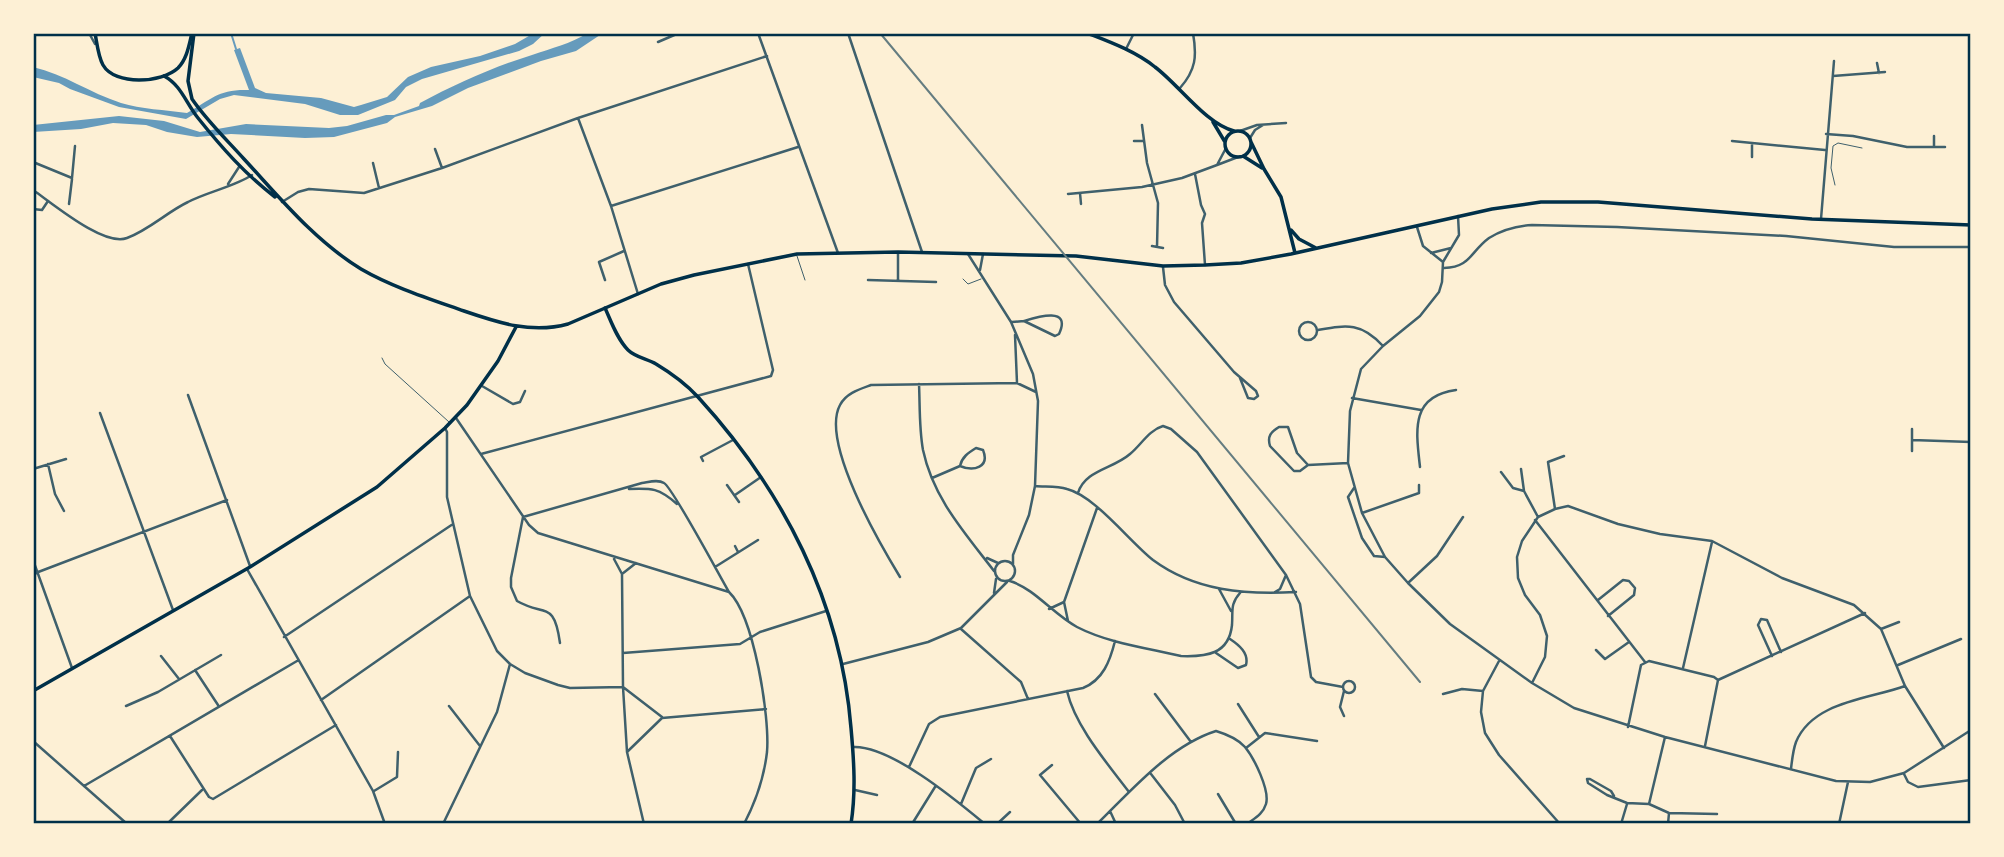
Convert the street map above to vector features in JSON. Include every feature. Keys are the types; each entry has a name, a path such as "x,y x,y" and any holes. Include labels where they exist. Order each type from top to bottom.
{"main road":[{"path":"95,33 104,67 116,76 131,79 164,76 174,71 183,61 193,33"},
{"path":"193,33 188,84 194,102 281,202"},
{"path":"1087,33 1152,64 1212,120 1230,153 1264,169"},
{"path":"164,76 178,85 184,100 195,115 249,177 353,264 427,298 516,326 553,328 677,280 797,254 922,252 1053,255 1163,266 1241,263 1295,254 1458,216 1525,204 1598,202 1821,219 1971,225"},
{"path":"1212,120 1250,140 1281,197 1295,254"},
{"path":"1225,142 1228,135 1237,131"},
{"path":"1240,156 1248,151 1250,140"},
{"path":"1290,229 1300,239 1318,249"},
{"path":"605,308 628,350 673,374 698,397 733,440 761,477 790,524 812,569 828,611 843,664 853,747 855,790 851,824"},
{"path":"33,691 248,568 377,487 456,418 482,386 516,326"}],"street":[{"path":"89,33 99,50"},
{"path":"658,42 679,33"},
{"path":"758,33 838,253"},
{"path":"848,33 922,252"},
{"path":"1126,50 1134,33"},
{"path":"1180,88 1195,64 1193,33"},
{"path":"281,202 303,190 364,193 442,168 578,118 767,56"},
{"path":"1821,219 1834,61"},
{"path":"1877,63 1879,73"},
{"path":"1833,76 1885,72"},
{"path":"578,118 611,206 638,294"},
{"path":"1237,131 1256,125 1286,123"},
{"path":"1142,125 1143,141 1158,203 1157,247"},
{"path":"1250,140 1255,130 1263,125"},
{"path":"1826,134 1907,148 1945,147"},
{"path":"1934,136 1934,147"},
{"path":"1133,141 1143,141"},
{"path":"1732,141 1825,150"},
{"path":"1752,143 1752,157"},
{"path":"69,204 75,146"},
{"path":"611,206 799,147"},
{"path":"1217,165 1226,148"},
{"path":"435,149 442,168"},
{"path":"1068,194 1154,185 1195,174 1240,156"},
{"path":"33,162 72,178"},
{"path":"373,163 379,188"},
{"path":"225,186 230,183 239,167"},
{"path":"33,190 86,226 113,238 122,239 136,234 184,204 256,172"},
{"path":"1195,174 1205,215 1202,223 1205,265"},
{"path":"1080,193 1081,204"},
{"path":"33,209 42,210 48,201"},
{"path":"1458,216 1459,234 1443,262 1442,282 1434,301 1361,369 1352,398 1348,463 1354,488 1371,534 1385,557 1408,583 1450,624 1532,683 1574,708 1665,737 1836,781 1870,782 1904,773 1971,730"},
{"path":"1444,268 1466,262 1480,246 1496,234 1507,229 1532,225 1786,236 1882,247 1971,247"},
{"path":"1417,226 1423,246 1443,262"},
{"path":"1152,246 1163,248"},
{"path":"1431,253 1451,248"},
{"path":"605,280 599,261 624,251"},
{"path":"898,252 898,281"},
{"path":"968,254 1011,322 1033,374 1036,392 1038,412 1035,486 1029,515 1013,555 1019,584"},
{"path":"980,274 982,254"},
{"path":"481,454 769,378 773,374 748,264"},
{"path":"1163,266 1165,285 1174,302 1258,396 1254,399 1248,398 1240,378"},
{"path":"869,280 936,282"},
{"path":"1011,322 1049,314 1062,323 1062,329 1055,336 1024,321"},
{"path":"1306,321 1315,324 1317,330 1314,338 1309,340 1301,337 1299,331 1306,321"},
{"path":"1317,330 1353,326 1364,330 1383,346"},
{"path":"1015,332 1017,383"},
{"path":"900,577 868,524 852,486 837,434 837,415 842,401 872,385 1017,383 1036,392"},
{"path":"919,384 923,448 932,478 955,522 995,571 994,593"},
{"path":"482,386 513,404 520,402 525,391"},
{"path":"1420,467 1418,428 1421,410 1433,396 1456,390"},
{"path":"188,395 227,500 248,568 297,661 373,791 385,824"},
{"path":"1352,398 1421,410"},
{"path":"100,413 173,610"},
{"path":"102,419 109,416"},
{"path":"456,418 523,517 538,533 729,592"},
{"path":"1078,493 1080,485 1089,477 1129,455 1159,427 1167,427 1197,452 1296,592 1303,617 1311,677 1316,682 1344,689 1340,707 1344,716"},
{"path":"1308,465 1297,453 1288,428 1279,427 1270,433 1270,446 1292,470 1300,471 1308,465 1348,463"},
{"path":"445,428 446,483 470,596 497,650 510,664 525,673 570,688 623,687 662,718"},
{"path":"1912,429 1912,451"},
{"path":"701,457 733,440"},
{"path":"1912,440 1971,442"},
{"path":"932,478 960,466 972,470 978,468 983,465 985,459 983,450 980,448 971,452 962,460 960,466"},
{"path":"1555,509 1548,461 1564,456"},
{"path":"33,469 66,459"},
{"path":"48,464 64,511"},
{"path":"1521,469 1524,491 1536,518 1645,662 1683,668 1718,680 1865,613"},
{"path":"1501,472 1513,488 1524,491"},
{"path":"735,495 761,477"},
{"path":"523,517 650,481 665,483 738,603 750,638 766,709 767,751 762,781 744,824"},
{"path":"727,485 739,502"},
{"path":"1362,513 1419,493 1419,485"},
{"path":"1035,486 1067,488 1078,493 1153,560 1174,573 1219,589 1240,593 1296,592"},
{"path":"1354,488 1348,496 1358,527 1374,556 1385,557"},
{"path":"626,489 656,490 665,493 679,506"},
{"path":"36,573 227,500"},
{"path":"54,505 59,502"},
{"path":"1532,683 1545,657 1547,636 1540,615 1525,595 1518,578 1517,557 1522,541 1536,518 1568,506 1618,524 1660,534 1713,541 1782,578 1840,598 1865,613 1881,629 1905,686 1944,748"},
{"path":"1069,622 1064,602 1097,508"},
{"path":"523,517 511,587 517,601 551,614 557,622 560,643"},
{"path":"1408,583 1437,556 1462,517"},
{"path":"284,637 453,523"},
{"path":"715,567 758,540"},
{"path":"1683,668 1713,541"},
{"path":"735,546 738,552"},
{"path":"995,571 1000,563 1013,555"},
{"path":"984,557 1013,564"},
{"path":"614,558 622,574 623,687 627,752 644,824"},
{"path":"33,560 72,668"},
{"path":"622,574 636,564"},
{"path":"843,664 928,642 961,628 1015,575"},
{"path":"1273,593 1280,589 1286,575"},
{"path":"996,577 1019,584 1069,622 1095,635 1181,656 1216,653 1223,648 1229,639 1234,600 1240,593"},
{"path":"1597,601 1623,580 1632,584 1636,592 1634,595 1608,615"},
{"path":"1219,589 1231,611"},
{"path":"321,700 470,596"},
{"path":"1049,608 1064,602"},
{"path":"623,653 740,644 760,632 828,611"},
{"path":"1772,656 1758,625 1761,618 1767,620 1781,652"},
{"path":"1881,629 1899,622"},
{"path":"961,628 1021,682 1028,699"},
{"path":"1216,653 1238,668 1247,665 1240,646 1229,639"},
{"path":"1898,665 1961,639"},
{"path":"909,767 929,724 940,717 1093,684 1109,662 1115,640"},
{"path":"1595,650 1605,659 1629,642"},
{"path":"126,706 158,692 221,655"},
{"path":"161,656 179,679"},
{"path":"83,786 297,661"},
{"path":"1499,661 1483,691 1481,720 1487,738 1560,824"},
{"path":"1628,727 1642,665 1645,662"},
{"path":"443,824 497,712 510,664"},
{"path":"195,669 218,705"},
{"path":"1705,746 1718,680"},
{"path":"1791,769 1797,741 1807,726 1825,711 1905,686"},
{"path":"1443,694 1462,689 1483,691"},
{"path":"1067,691 1080,722 1129,792"},
{"path":"1155,694 1191,742"},
{"path":"1238,704 1259,737"},
{"path":"449,706 480,746"},
{"path":"627,752 662,718 766,709"},
{"path":"170,736 209,797 213,799 336,724"},
{"path":"1097,824 1129,792 1191,742 1216,731 1228,735 1246,748 1263,781 1267,802 1261,813 1247,824"},
{"path":"1246,748 1265,733 1317,741"},
{"path":"1650,804 1665,737"},
{"path":"33,741 126,823"},
{"path":"853,747 871,748 909,767 985,824"},
{"path":"373,791 397,777 398,752"},
{"path":"961,804 976,768 991,759"},
{"path":"1052,765 1040,775 1081,824"},
{"path":"1904,773 1909,782 1918,787 1971,780"},
{"path":"1151,774 1175,805 1185,824"},
{"path":"1614,796 1611,791 1587,779 1588,783 1607,795 1627,803 1650,804 1670,813 1717,814"},
{"path":"1839,824 1848,782"},
{"path":"912,824 935,787"},
{"path":"167,824 204,789"},
{"path":"855,790 877,795"},
{"path":"1218,794 1236,824"},
{"path":"1621,824 1627,803"},
{"path":"1110,811 1116,824"},
{"path":"997,824 1010,812"},
{"path":"1668,824 1670,813"}],"lane":[{"path":"1835,185 1831,168 1833,146 1838,143 1862,148"},
{"path":"797,254 805,280"},
{"path":"962,279 968,284 983,278"},
{"path":"382,358 385,365 451,423"}],"water":[{"path":"534,33 545,33 533,44 519,51 422,79 406,87 395,100 358,115 340,115 305,104 234,95 220,99 186,119 119,107 59,83 33,77 33,67 121,103 187,113 222,93 249,90 234,50 240,48 255,88 266,93 321,98 354,107 387,97 408,77 431,67 480,56 515,44"},
{"path":"588,33 603,33 576,51 468,88 432,106 395,117 387,123 334,137 231,134 197,137 146,125 113,123 81,129 33,132 33,125 119,116 164,121 200,132 246,124 329,128 347,126 419,106 420,103 475,76 568,43"}],"waterway":[{"path":"231,33 236,49"}],"railway":[{"path":"880,33 1420,682"}]}
